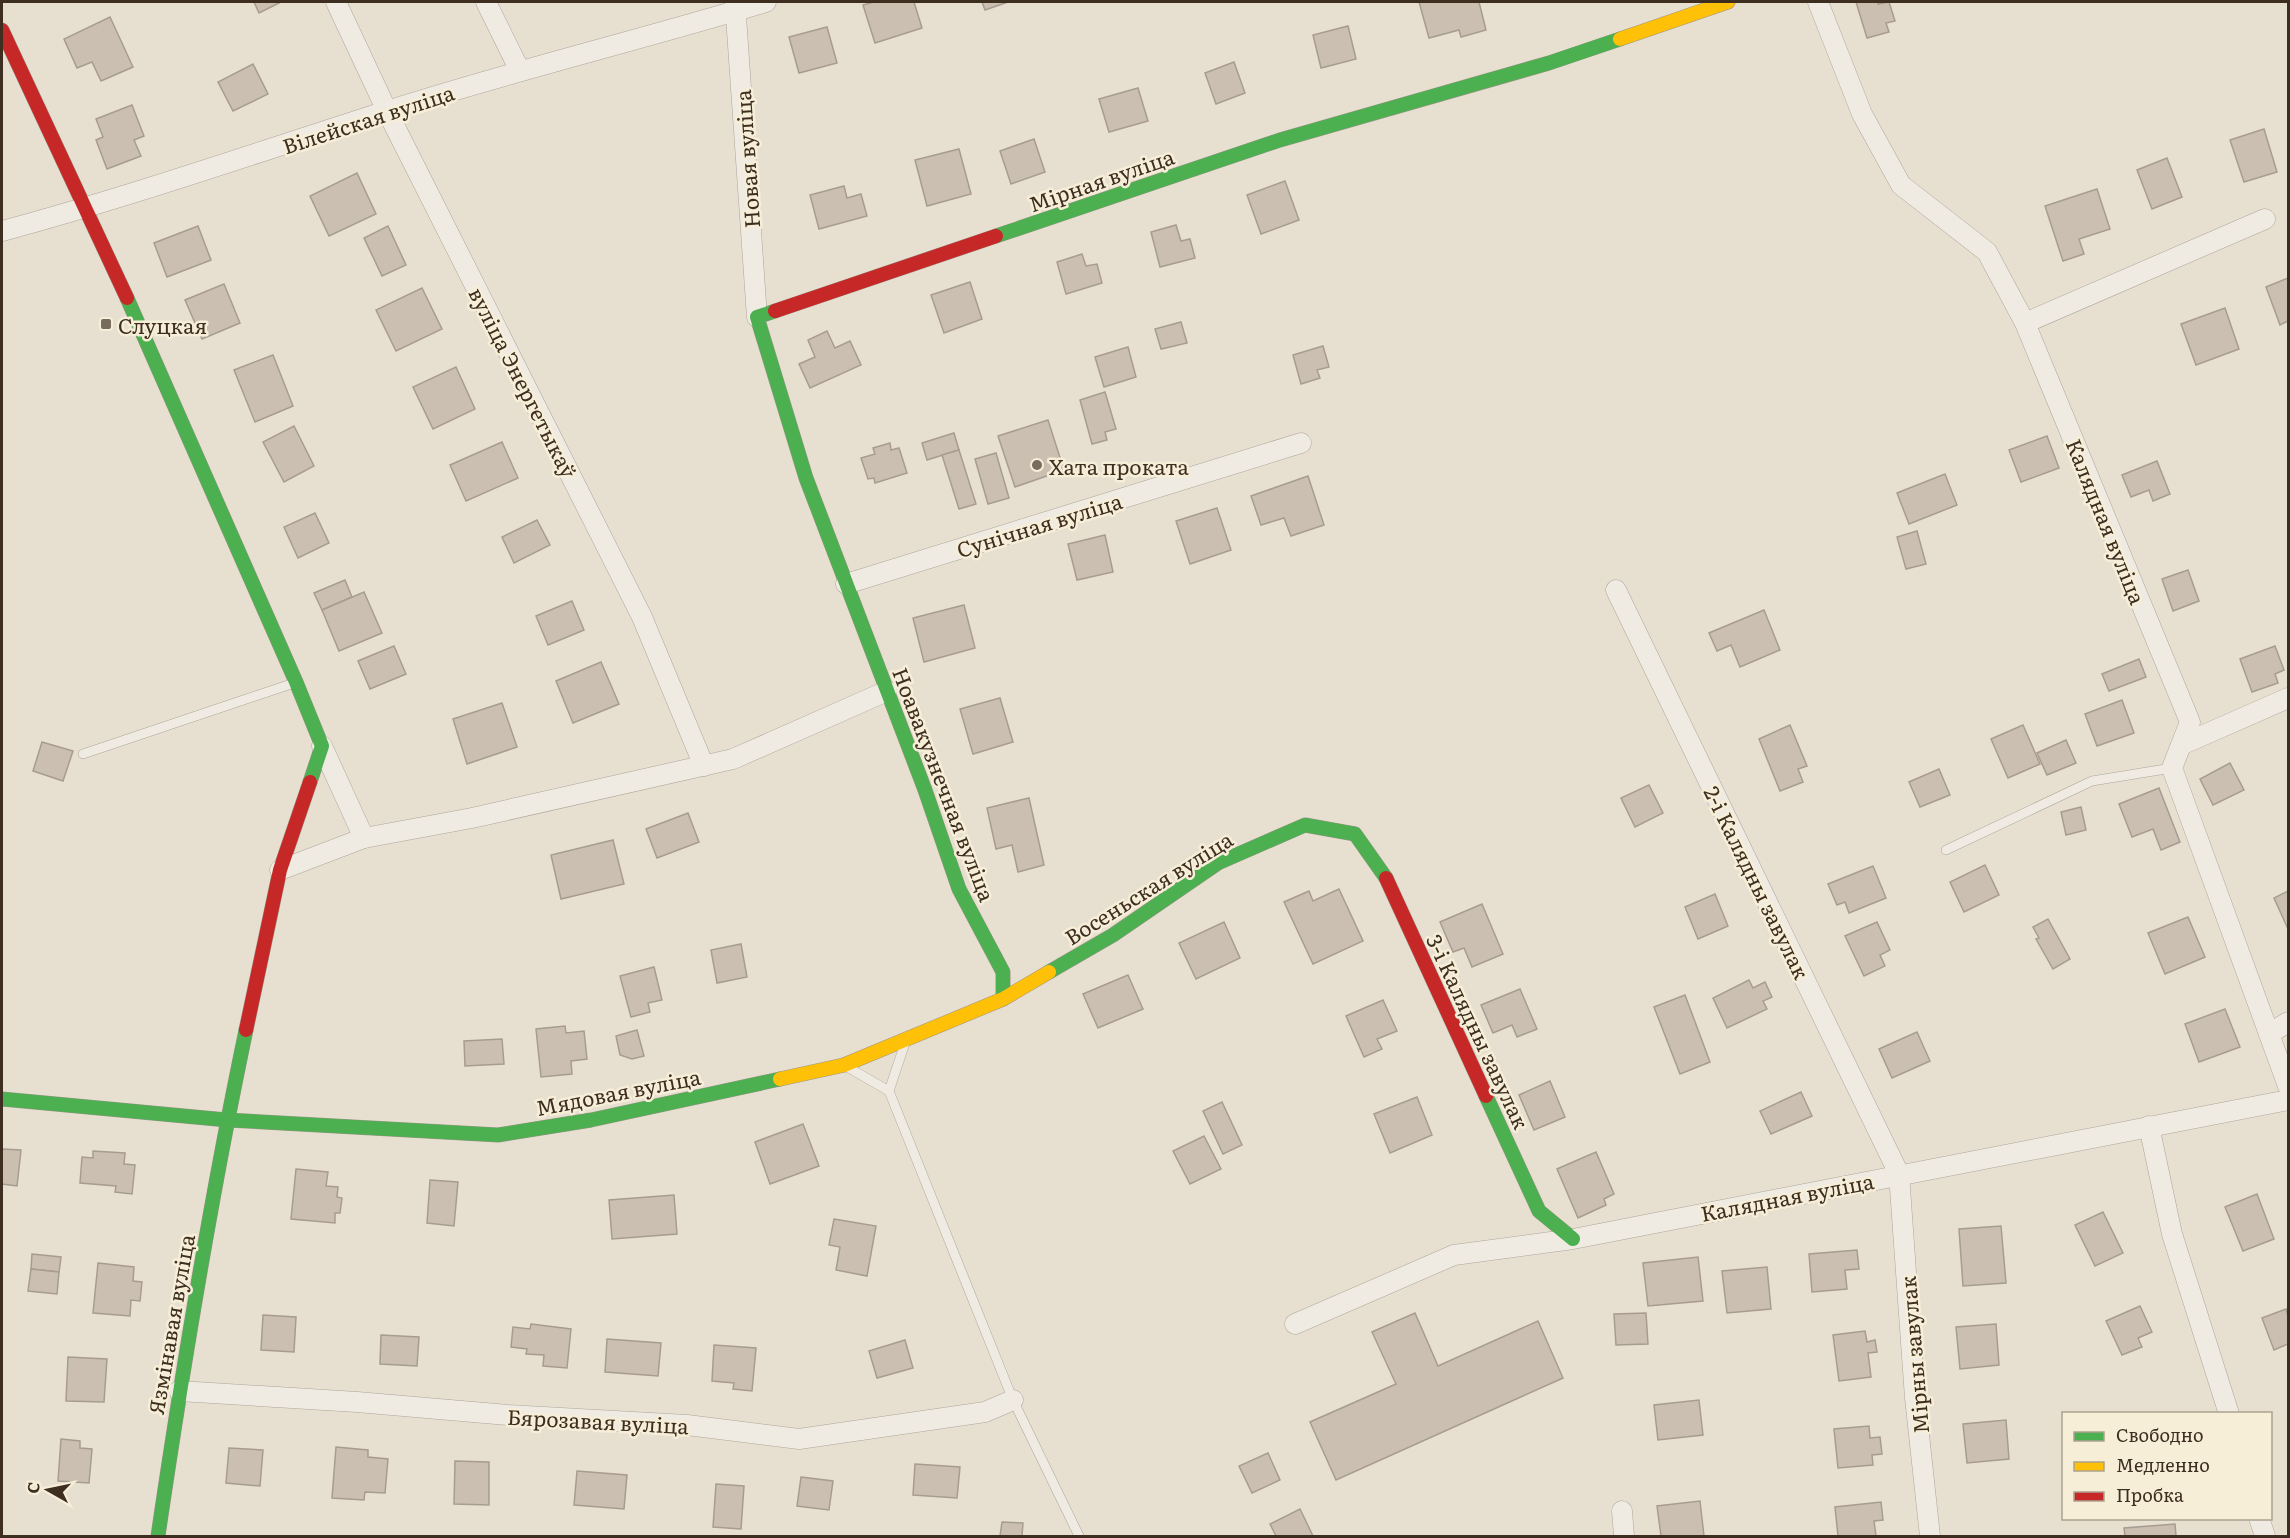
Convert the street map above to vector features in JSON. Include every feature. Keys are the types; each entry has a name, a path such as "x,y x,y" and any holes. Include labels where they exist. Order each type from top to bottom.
{"street":[{"name":"вуліца Энергетыкаў","path":"336,2 387,111 642,617 704,766"},
{"path":"486,2 520,71"},
{"name":"Вілейская вуліца","path":"2,231 201,173 387,111 735,6 766,2"},
{"name":"Мірная вуліца","path":"757,317 1280,140 1549,63 1728,2"},
{"name":"Калядная вуліца","path":"1818,2 1862,114 1901,184 1987,252 2025,323 2190,722 2172,768"},
{"name":"Новая вуліца","path":"735,6 757,317"},
{"path":"2,30 132,310 364,838"},
{"path":"2025,323 2265,219"},
{"path":"757,317 806,478 846,584"},
{"name":"Сунічная вуліца","path":"846,584 1301,442"},
{"name":"Ноавакузнечная вуліца","path":"846,584 925,790 959,889 1003,972 1003,999"},
{"name":"2-і Калядны завулак","path":"1616,590 1899,1174"},
{"path":"280,870 364,838 472,818 733,759 887,691"},
{"path":"2181,745 2289,699"},
{"name":"Язмінавая вуліца","path":"158,1536 179,1391 227,1120 280,870 322,746"},
{"path":"2172,768 2289,1086"},
{"name":"Восеньская вуліца","path":"1003,999 1113,935 1218,863 1305,825 1355,834"},
{"name":"3-і Калядны завулак","path":"1355,834 1386,878 1539,1211 1573,1239"},
{"name":"Мядовая вуліца","path":"2,1099 227,1120 498,1135 591,1120 844,1065 1003,999"},
{"path":"2270,1034 2289,1022"},
{"name":"Калядная вуліца","path":"1295,1324 1454,1255 1573,1239 2289,1100"},
{"path":"2149,1126 2172,1234 2229,1412"},
{"name":"Мірны завулак","path":"1899,1174 1915,1398 1930,1536"},
{"name":"Бярозавая вуліца","path":"179,1391 357,1402 508,1415 687,1425 799,1438 985,1413 1012,1400"},
{"path":"1622,1511 1624,1536"},
{"path":"2260,1520 2265,1536"}],"lane":[{"path":"83,754 296,682"},
{"path":"1946,850 2092,781 2172,768"},
{"path":"889,1091 906,1039"},
{"path":"844,1065 889,1091 1012,1400 1078,1536"}],"building":[{"path":"254,2 281,2 259,13"},
{"path":"874,2 914,2 922,28 875,43 863,5"},
{"path":"982,2 1008,2 985,10"},
{"path":"1419,2 1479,2 1486,30 1461,37 1459,30 1429,38"},
{"path":"1856,2 1878,2 1878,4 1889,2 1895,21 1886,23 1889,32 1867,38"},
{"path":"110,17 133,67 101,81 92,62 77,68 64,39"},
{"path":"1348,26 1356,59 1321,68 1313,35"},
{"path":"827,27 837,63 799,73 789,37"},
{"path":"1234,62 1245,93 1216,104 1205,73"},
{"path":"253,64 268,94 233,111 218,82"},
{"path":"1138,88 1148,121 1109,132 1099,99"},
{"path":"132,105 144,136 134,140 141,156 107,169 96,140 103,137 96,119"},
{"path":"2264,129 2277,172 2244,182 2230,140"},
{"path":"1034,139 1045,172 1011,184 1000,151"},
{"path":"959,149 971,194 927,206 915,160"},
{"path":"2167,158 2182,197 2152,209 2137,170"},
{"path":"357,173 376,214 329,236 310,196"},
{"path":"1285,181 1299,220 1261,234 1247,195"},
{"path":"844,186 847,198 861,194 867,216 819,229 810,195"},
{"path":"2097,189 2110,229 2079,239 2084,254 2063,261 2045,206"},
{"path":"1176,225 1181,241 1190,239 1195,258 1160,267 1151,232"},
{"path":"198,226 211,260 167,277 154,243"},
{"path":"388,226 406,265 382,276 364,238"},
{"path":"1082,254 1086,266 1097,264 1102,283 1066,294 1057,262"},
{"path":"2288,278 2288,321 2280,325 2266,287"},
{"path":"970,282 982,319 944,333 931,295"},
{"path":"224,284 240,323 202,339 185,300"},
{"path":"422,288 442,329 396,351 376,310"},
{"path":"2225,308 2239,349 2196,365 2181,324"},
{"path":"1181,322 1187,343 1161,349 1155,329"},
{"path":"827,331 835,348 850,341 861,365 810,388 799,364 815,357 808,340"},
{"path":"1323,346 1329,367 1317,370 1320,378 1301,384 1293,355"},
{"path":"1128,347 1136,377 1104,387 1095,357"},
{"path":"273,355 293,406 255,422 234,370"},
{"path":"456,367 475,409 433,429 413,387"},
{"path":"1105,392 1116,429 1105,432 1107,440 1092,444 1080,400"},
{"path":"1048,420 1064,470 1015,487 998,436"},
{"path":"294,426 314,466 284,482 263,442"},
{"path":"954,433 959,450 927,460 922,443"},
{"path":"2047,436 2059,468 2021,482 2009,450"},
{"path":"502,442 518,478 466,501 450,465"},
{"path":"890,443 891,450 899,448 907,473 875,483 874,478 868,479 861,458 875,454 873,448"},
{"path":"959,450 976,504 959,509 942,455"},
{"path":"996,453 1009,498 988,504 975,459"},
{"path":"2157,461 2170,494 2153,501 2149,490 2131,497 2122,475"},
{"path":"1945,474 1957,505 1909,524 1897,493"},
{"path":"1308,476 1324,525 1291,536 1284,518 1261,525 1251,496"},
{"path":"1217,508 1231,550 1190,564 1176,521"},
{"path":"315,513 329,543 298,558 284,527"},
{"path":"537,520 550,545 514,563 502,537"},
{"path":"1917,531 1926,564 1906,569 1897,537"},
{"path":"1105,535 1113,572 1077,580 1068,544"},
{"path":"2188,570 2199,601 2173,611 2162,579"},
{"path":"345,580 352,597 322,610 314,593"},
{"path":"364,592 382,633 339,651 322,610"},
{"path":"572,601 584,630 548,645 536,616"},
{"path":"964,605 975,648 924,662 913,618"},
{"path":"1764,610 1780,650 1740,667 1731,645 1717,651 1709,633"},
{"path":"394,646 406,674 370,689 358,661"},
{"path":"2275,646 2284,670 2275,674 2278,683 2252,692 2240,659"},
{"path":"2139,659 2146,677 2109,691 2102,674"},
{"path":"601,662 619,704 573,723 556,681"},
{"path":"1000,698 1013,742 973,754 960,709"},
{"path":"2122,700 2134,733 2097,746 2085,714"},
{"path":"502,703 517,747 467,764 453,719"},
{"path":"1790,725 1807,766 1798,769 1803,782 1780,791 1759,739"},
{"path":"2023,725 2040,764 2008,778 1991,739"},
{"path":"2066,740 2076,763 2047,775 2037,753"},
{"path":"42,742 73,751 63,781 33,771"},
{"path":"2230,763 2244,790 2213,805 2200,779"},
{"path":"1939,769 1950,795 1920,807 1909,782"},
{"path":"1649,785 1663,813 1635,827 1621,798"},
{"path":"2159,788 2180,842 2161,850 2153,829 2132,837 2119,804"},
{"path":"1029,798 1044,865 1018,872 1012,845 996,849 987,808"},
{"path":"2081,807 2086,830 2066,835 2061,812"},
{"path":"688,813 699,842 657,858 646,829"},
{"path":"613,840 624,884 561,899 551,855"},
{"path":"1985,865 1999,895 1964,912 1950,882"},
{"path":"1873,866 1886,898 1849,913 1845,902 1837,905 1828,884"},
{"path":"1339,889 1363,941 1313,964 1284,902 1309,891 1313,901"},
{"path":"2288,891 2288,929 2274,898"},
{"path":"1715,894 1728,926 1698,939 1685,907"},
{"path":"1482,904 1503,954 1472,967 1464,948 1453,952 1440,922"},
{"path":"2188,917 2205,957 2165,974 2148,933"},
{"path":"2048,919 2070,959 2053,969 2036,939 2039,938 2033,927"},
{"path":"1224,922 1240,958 1196,979 1179,943"},
{"path":"1877,922 1890,950 1880,955 1885,966 1864,976 1845,936"},
{"path":"741,944 747,977 717,983 711,950"},
{"path":"654,967 662,1000 648,1003 650,1012 631,1017 620,976"},
{"path":"1128,975 1143,1009 1098,1028 1083,994"},
{"path":"1749,980 1753,988 1765,982 1772,997 1763,1001 1767,1009 1727,1028 1713,998"},
{"path":"1520,989 1537,1029 1517,1037 1512,1025 1493,1033 1481,1005"},
{"path":"1685,995 1710,1062 1680,1074 1654,1007"},
{"path":"1383,1000 1397,1031 1377,1039 1382,1049 1364,1057 1346,1016"},
{"path":"2225,1009 2240,1047 2199,1062 2185,1024"},
{"path":"565,1026 566,1033 584,1031 587,1059 571,1061 572,1074 541,1077 536,1029"},
{"path":"637,1030 644,1056 632,1059 620,1055 616,1036"},
{"path":"1917,1032 1930,1061 1892,1078 1879,1049"},
{"path":"502,1039 504,1064 465,1066 464,1041"},
{"path":"1550,1081 1565,1117 1534,1130 1519,1095"},
{"path":"1801,1092 1812,1116 1771,1134 1760,1111"},
{"path":"1417,1097 1432,1135 1390,1153 1374,1114"},
{"path":"1222,1102 1242,1145 1223,1154 1203,1111"},
{"path":"803,1124 819,1166 770,1184 755,1142"},
{"path":"1204,1136 1221,1169 1190,1184 1173,1151"},
{"path":"2,1149 21,1150 17,1186 2,1184"},
{"path":"93,1151 125,1153 124,1164 135,1165 132,1194 115,1192 116,1186 80,1183 82,1157 93,1158"},
{"path":"1596,1152 1614,1194 1604,1199 1606,1205 1578,1218 1557,1169"},
{"path":"296,1169 328,1172 326,1186 338,1187 337,1197 342,1198 340,1213 335,1213 335,1223 291,1219"},
{"path":"430,1180 458,1182 454,1226 427,1223"},
{"path":"2257,1194 2274,1239 2243,1251 2225,1207"},
{"path":"674,1195 677,1234 612,1239 609,1200"},
{"path":"2103,1212 2123,1253 2095,1266 2075,1225"},
{"path":"834,1219 876,1226 867,1276 836,1270 840,1247 829,1245"},
{"path":"2001,1226 2006,1283 1963,1286 1959,1229"},
{"path":"1857,1250 1859,1269 1845,1270 1847,1289 1812,1292 1809,1254"},
{"path":"32,1254 61,1257 59,1272 31,1269"},
{"path":"1698,1257 1703,1301 1648,1306 1643,1263"},
{"path":"98,1263 134,1267 133,1281 142,1282 140,1301 131,1300 130,1316 93,1313"},
{"path":"1767,1267 1771,1309 1727,1313 1722,1271"},
{"path":"31,1269 59,1272 57,1294 28,1291"},
{"path":"2140,1306 2152,1332 2138,1338 2142,1347 2122,1355 2106,1321"},
{"path":"2286,1309 2288,1344 2274,1350 2262,1318"},
{"path":"1415,1313 1438,1366 1538,1321 1563,1378 1336,1480 1310,1422 1396,1384 1372,1332"},
{"path":"1646,1313 1648,1344 1616,1345 1614,1314"},
{"path":"263,1315 296,1317 294,1352 261,1350"},
{"path":"531,1324 571,1329 567,1368 543,1366 544,1355 526,1354 527,1349 511,1347 513,1327 530,1329"},
{"path":"1996,1324 1999,1365 1960,1369 1956,1327"},
{"path":"1865,1331 1867,1342 1875,1340 1877,1352 1868,1353 1871,1377 1839,1381 1833,1335"},
{"path":"381,1335 419,1337 417,1366 380,1364"},
{"path":"607,1339 661,1343 658,1376 605,1372"},
{"path":"905,1340 913,1368 877,1378 869,1351"},
{"path":"714,1345 756,1348 752,1391 733,1389 734,1383 712,1381"},
{"path":"68,1357 107,1359 104,1402 66,1401"},
{"path":"1699,1400 1703,1435 1658,1440 1654,1405"},
{"path":"2006,1420 2009,1459 1967,1463 1963,1424"},
{"path":"1869,1426 1870,1438 1880,1437 1882,1454 1872,1455 1873,1465 1838,1468 1834,1429"},
{"path":"61,1439 80,1441 80,1448 92,1449 89,1483 58,1481"},
{"path":"336,1447 368,1450 368,1457 388,1459 385,1493 365,1492 364,1500 332,1498"},
{"path":"229,1448 263,1450 260,1486 226,1483"},
{"path":"1268,1453 1280,1480 1252,1493 1239,1466"},
{"path":"455,1461 489,1462 489,1505 454,1504"},
{"path":"915,1464 960,1467 957,1498 913,1495"},
{"path":"577,1471 627,1475 624,1509 574,1505"},
{"path":"801,1477 833,1481 829,1510 797,1506"},
{"path":"716,1484 744,1486 741,1529 713,1527"},
{"path":"1700,1501 1704,1536 1661,1536 1657,1506"},
{"path":"1881,1502 1883,1520 1874,1521 1876,1536 1838,1536 1835,1507"},
{"path":"1300,1509 1313,1536 1276,1536 1270,1524"},
{"path":"1002,1522 1023,1523 1022,1536 1000,1536"},
{"path":"2175,1524 2176,1536 2125,1536 2124,1528"}],"traffic: fast":[{"path":"996,236 1280,140 1549,63 1620,39"},
{"path":"127,298 322,746 310,782"},
{"path":"775,311 757,317 806,478 925,790 959,889 1003,972 1003,999"},
{"path":"1049,972 1113,935 1218,863 1305,825 1355,834 1386,878"},
{"path":"158,1536 198,1282 246,1030"},
{"path":"2,1099 227,1120 498,1135 591,1120 780,1079"},
{"path":"1486,1096 1539,1211 1573,1239"}],"traffic: slow":[{"path":"1620,39 1728,2"},
{"path":"780,1079 844,1065 1003,999 1049,972"}],"traffic: jam":[{"path":"2,30 127,298"},
{"path":"775,311 996,236"},
{"path":"246,1030 280,870 310,782"},
{"path":"1386,878 1486,1096"}],"place":[{"name":"Слуцкая","path":"106,324"},
{"name":"Хата проката","path":"1037,465"}]}
